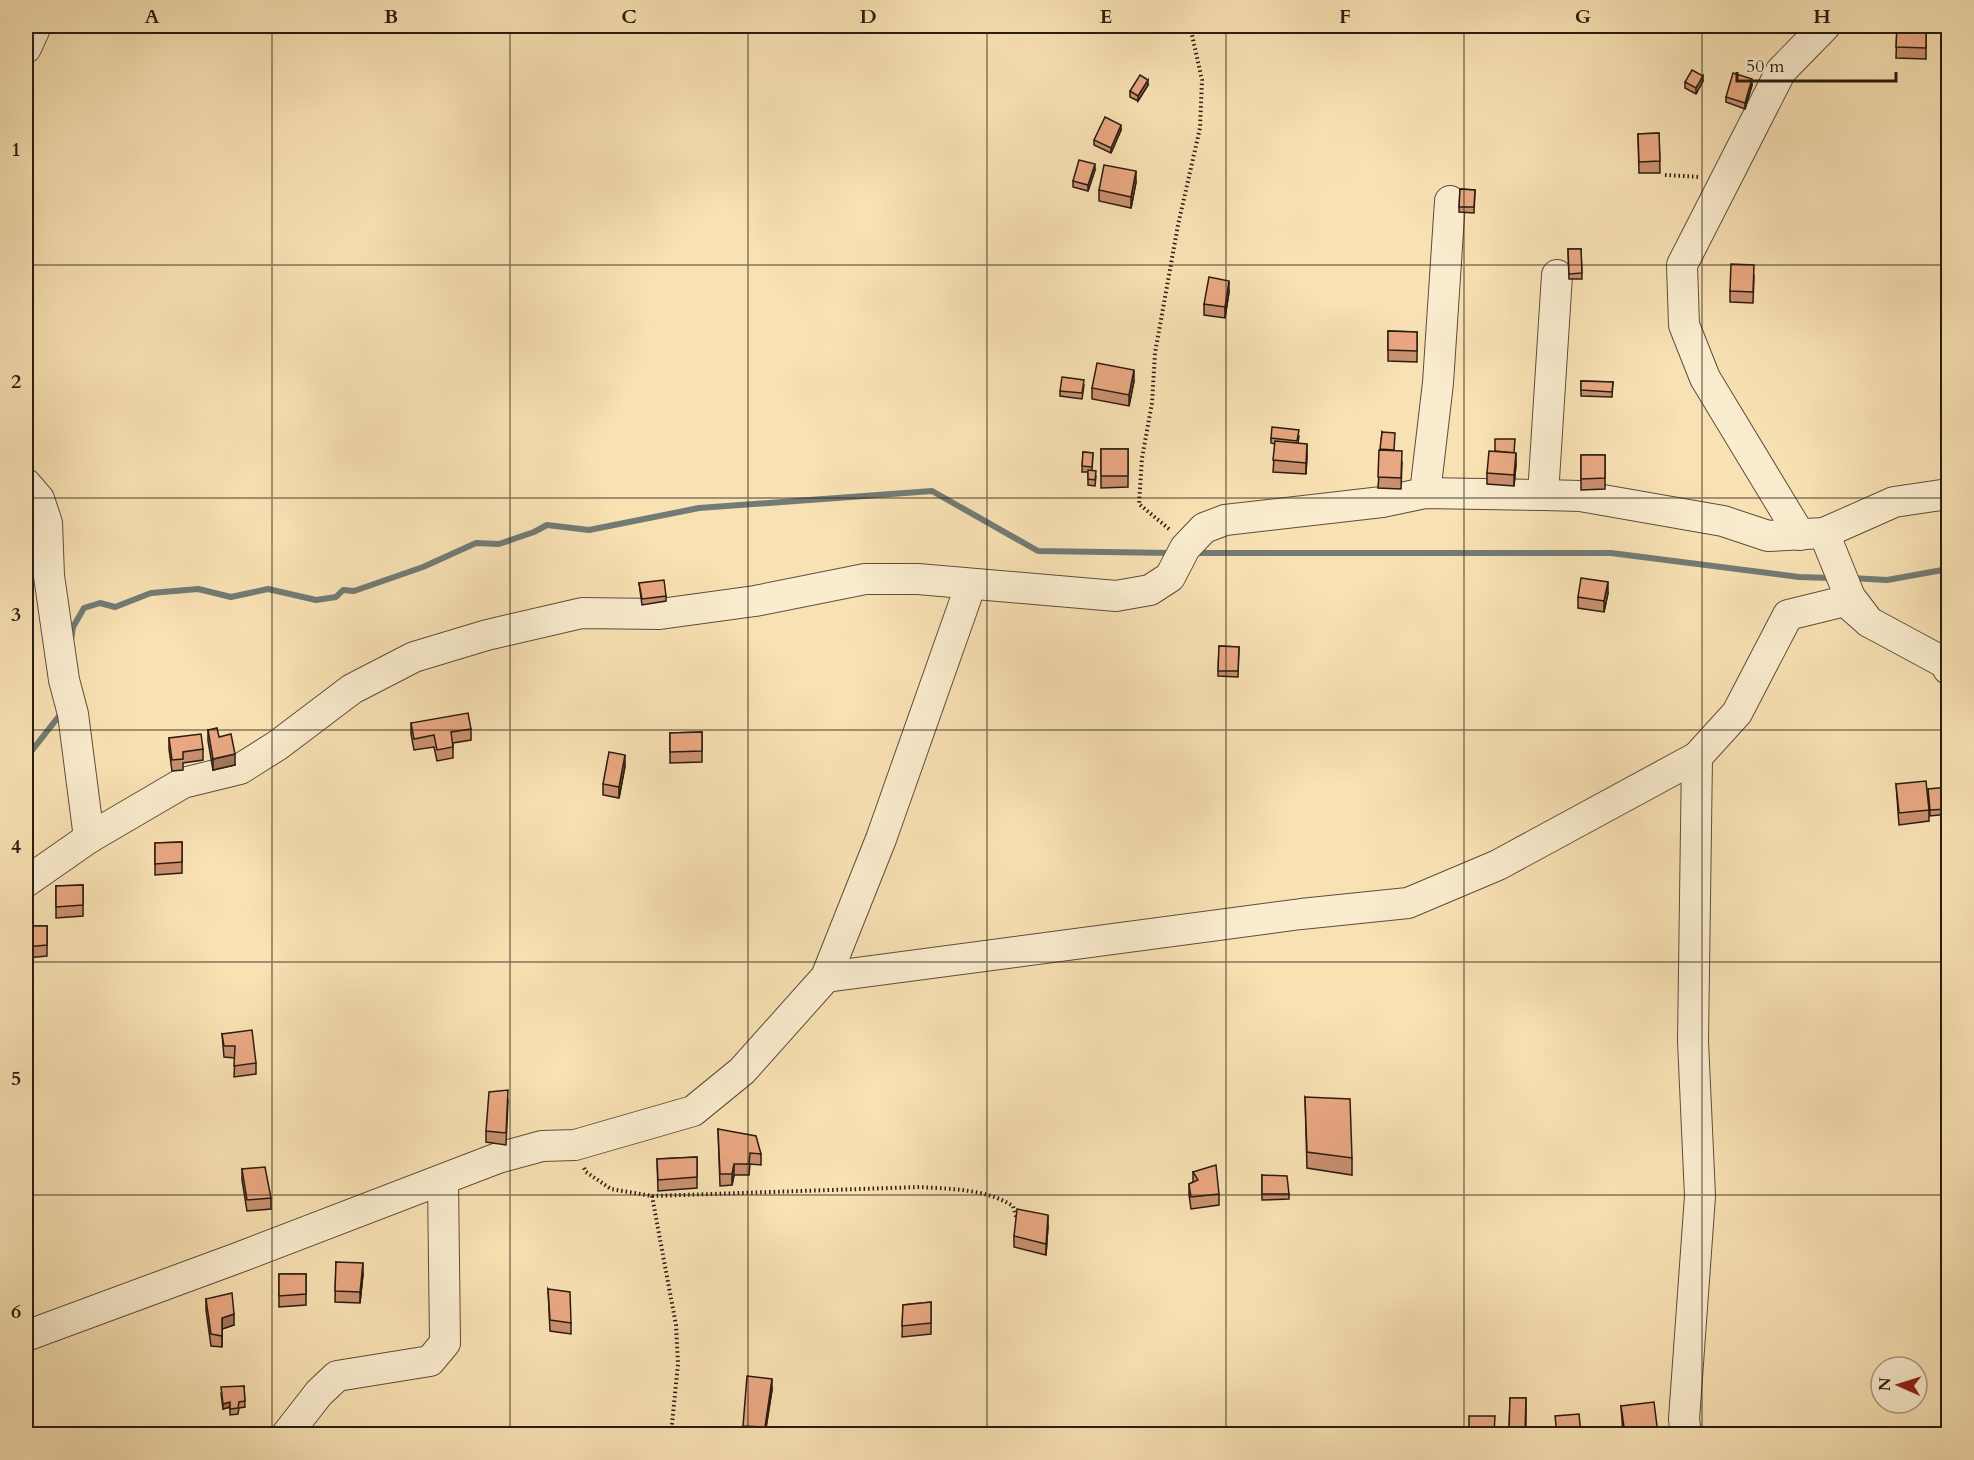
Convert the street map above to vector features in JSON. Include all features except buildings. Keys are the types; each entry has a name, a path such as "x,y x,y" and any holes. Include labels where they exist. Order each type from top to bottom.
{"street":[{"path":"26,48 36,26"},
{"path":"1825,26 1781,71 1682,265 1684,325 1705,378 1812,534 1850,597 1869,622"},
{"path":"1425,493 1438,383 1450,201"},
{"path":"1543,495 1557,275"},
{"path":"26,484 39,499 47,523 49,576 64,680 73,714 89,838"},
{"path":"26,882 89,838 183,783 240,769 278,745 352,689 414,657 477,638 582,613 660,614 755,601 865,579 918,579 1116,596 1150,590 1170,578 1183,550 1204,528 1226,520 1382,502 1425,493 1580,496 1723,521 1768,536 1812,534 1894,502 1948,494"},
{"path":"26,1336 509,1155 542,1146 575,1145 693,1111 742,1071 826,976 881,839 971,584"},
{"path":"826,976 1289,915 1407,903 1498,865 1697,757 1737,712 1788,615 1845,601 1869,622 1945,663 1948,669"},
{"path":"1686,1434 1684,1419 1700,1196 1693,1041 1697,757"},
{"path":"287,1434 319,1393 337,1377 430,1361 439,1353 445,1343 443,1181"}],"path":[{"path":"1183,550 1139,504 1142,458 1152,404 1155,353 1178,225 1200,128 1202,80 1190,26"},
{"path":"575,1145 586,1172 611,1189 652,1197 920,1187 965,1190 999,1197 1013,1206 1017,1220"},
{"path":"652,1197 676,1325 678,1364 671,1434"}],"waterway":[{"path":"71,640 73,627 84,608 100,603 115,607 151,593 198,589 231,597 268,589 316,600 336,597 343,590 354,591 423,567 476,543 499,544 547,525 589,530 699,508 932,491 1038,551 1173,553"},
{"path":"1195,553 1611,553 1799,577 1832,578"},
{"path":"1851,578 1887,580 1948,569"},
{"path":"26,758 63,711"}]}
